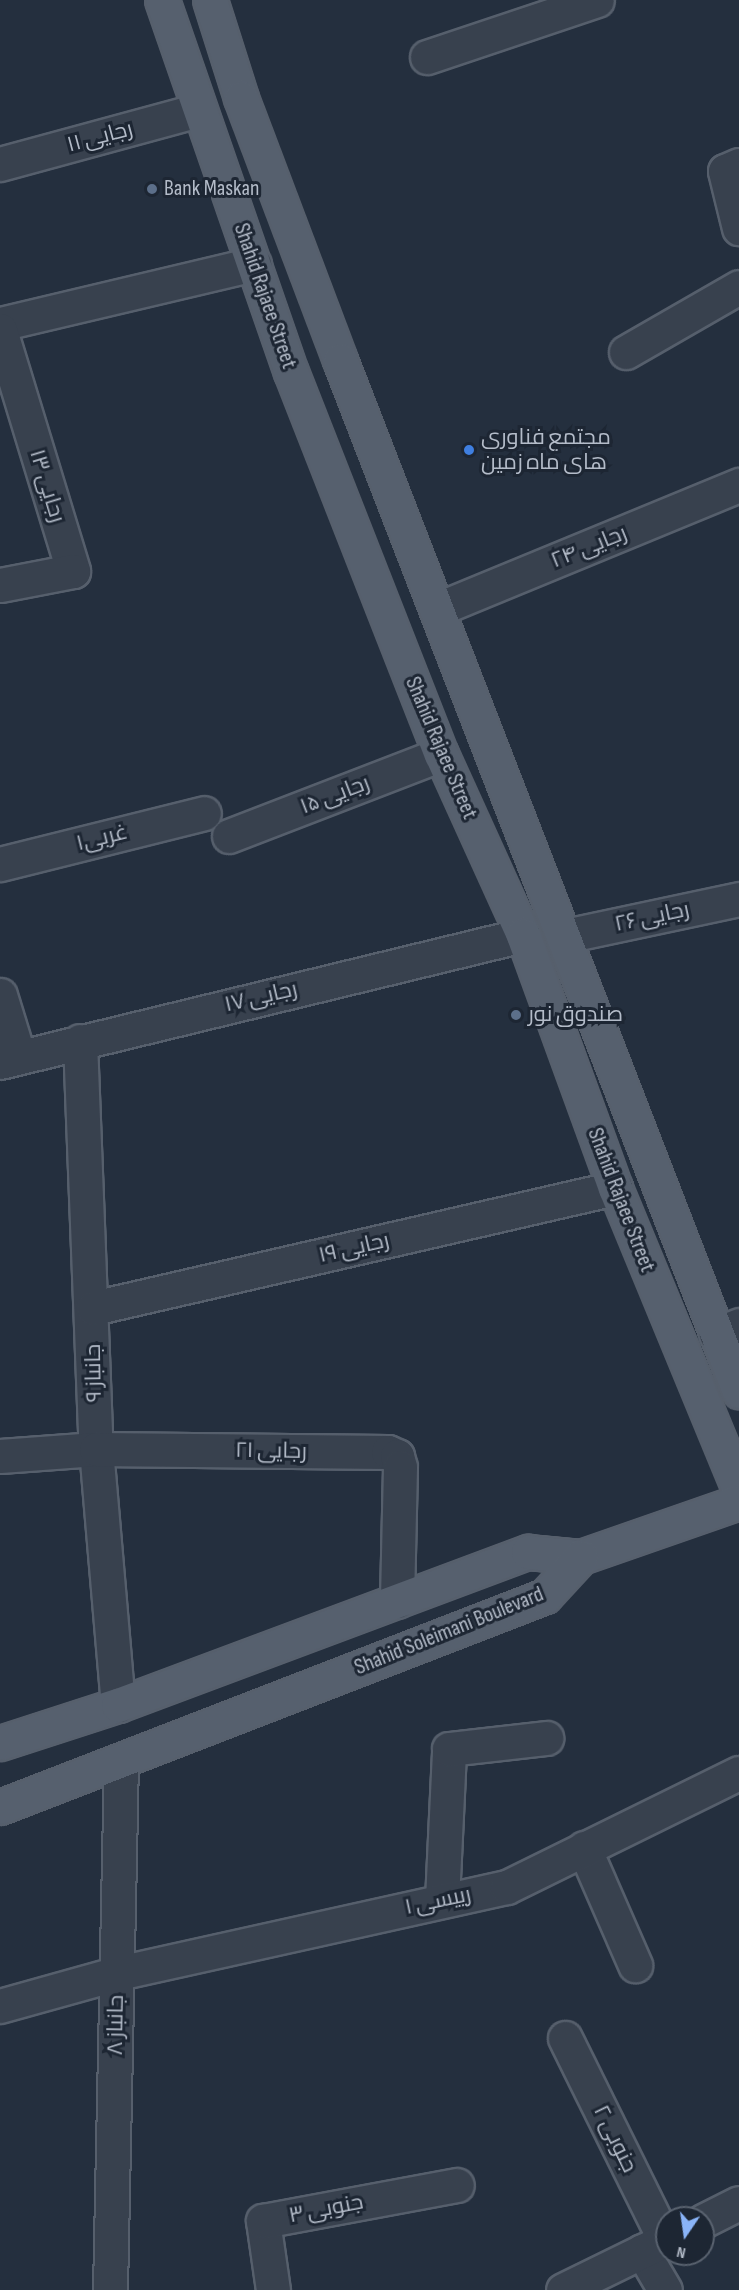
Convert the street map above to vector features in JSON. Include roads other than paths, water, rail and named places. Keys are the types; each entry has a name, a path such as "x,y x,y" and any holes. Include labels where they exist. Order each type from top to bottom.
{"main road":[{"name":"Shahid Rajaee Street","path":"162,0 291,372 441,754 523,935 615,1188 739,1489"},
{"name":"Shahid Rajaee Street","path":"210,0 241,98 340,360 565,936 727,1329 739,1391"},
{"path":"291,372 340,360"},
{"path":"581,1557 739,1502"},
{"name":"Shahid Soleimani Boulevard","path":"0,1743 118,1705 528,1552 581,1557"},
{"name":"Shahid Soleimani Boulevard","path":"0,1807 545,1596 581,1557"}],"street":[{"path":"427,57 597,0"},
{"name":"رجایی ۱۱","path":"0,164 200,110"},
{"path":"739,165 725,171 739,228"},
{"path":"0,324 254,264"},
{"path":"626,352 739,287"},
{"name":"رجایی ۱۳","path":"0,330 73,571 0,585"},
{"name":"رجایی ۲۴","path":"438,609 739,485"},
{"name":"رجایی ۱۵","path":"229,836 441,754"},
{"name":"غربی۱","path":"0,864 204,813"},
{"name":"رجایی ۲۶","path":"565,936 739,899"},
{"name":"رجایی ۱۷","path":"9,1059 523,935"},
{"path":"0,994 9,1059"},
{"name":"جانباز ۹","path":"80,1041 93,1308 96,1449 118,1705"},
{"name":"رجایی ۱۹","path":"93,1308 615,1188"},
{"name":"رجایی ۲۱","path":"0,1456 96,1449 388,1452 397,1456 397,1601"},
{"path":"442,1900 449,1749 546,1738"},
{"name":"جانباز ۸","path":"110,2290 121,1761"},
{"name":"رییسی ۱","path":"0,2006 118,1973 507,1887 739,1773"},
{"path":"584,1848 635,1965"},
{"name":"جنوبی ۲","path":"565,2038 655,2236"},
{"name":"جنوبی ۳","path":"273,2290 263,2221 457,2185"},
{"path":"715,2215 739,2203"},
{"path":"563,2290 655,2244"},
{"name":"جنوبی ۲","path":"661,2266 665,2290"}],"place":[{"name":"Bank Maskan","path":"152,189"},
{"name":"مجتمع فناوری های ماه زمین","path":"469,450"},
{"name":"صندوق نور","path":"516,1015"}]}
